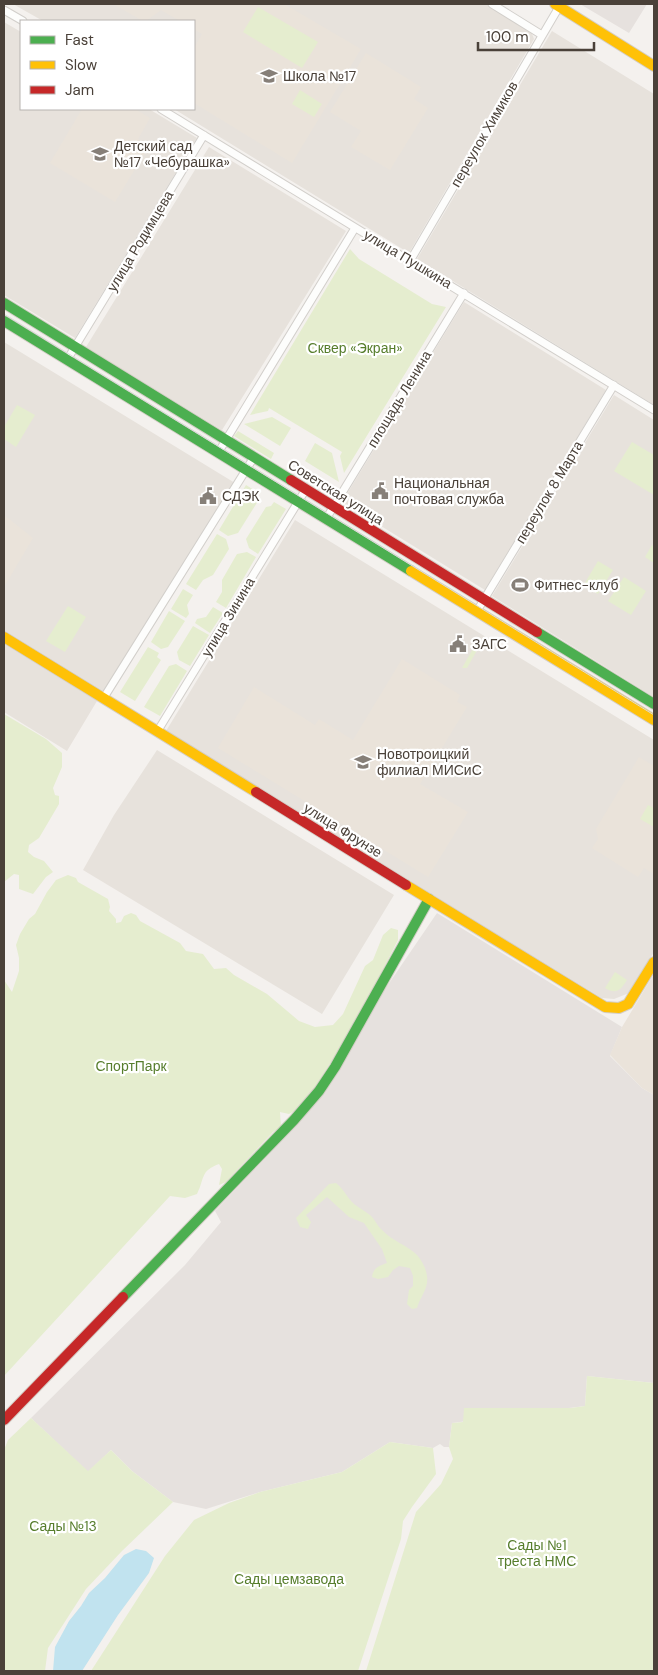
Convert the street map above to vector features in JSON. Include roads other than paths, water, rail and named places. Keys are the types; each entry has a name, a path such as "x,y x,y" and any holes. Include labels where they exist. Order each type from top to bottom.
{"main road":[{"path":"557,5 654,66"},
{"name":"Советская улица","path":"4,303 654,704"},
{"name":"Советская улица","path":"4,321 654,720"},
{"name":"улица Фрунзе","path":"4,638 605,1008 619,1008 628,1004 654,962"},
{"path":"4,1420 204,1214 319,1091 339,1060 429,899"}],"street":[{"path":"492,4 542,35"},
{"name":"переулок Химиков","path":"410,261 542,35 557,5"},
{"path":"4,10 20,20"},
{"name":"улица Пушкина","path":"163,110 654,410"},
{"name":"улица Родимцева","path":"67,360 204,135"},
{"path":"218,453 355,228"},
{"name":"площадь Ленина","path":"326,519 464,293"},
{"name":"переулок 8 Марта","path":"477,612 614,385"},
{"path":"103,699 254,457"},
{"name":"улица Зинина","path":"157,732 306,489"}],"water":[{"path":"136,1549 146,1551 154,1558 149,1573 118,1615 82,1671 53,1671 55,1647 69,1621 89,1593 105,1578 124,1555"}],"tram line":[{"path":"4,314 654,715"}],"place":[{"name":"Школа №17","path":"269,76"},
{"name":"Детский сад №17 «Чебурашка»","path":"100,154"},
{"name":"Национальная почтовая служба","path":"380,491"},
{"name":"СДЭК","path":"208,496"},
{"name":"Фитнес-клуб","path":"520,585"},
{"name":"ЗАГС","path":"458,644"},
{"name":"Новотроицкий филиал МИСиС","path":"363,762"}],"park label":[{"name":"Сквер «Экран»","path":"355,348"},
{"name":"СпортПарк","path":"131,1066"},
{"name":"Сады №13","path":"63,1526"},
{"name":"Сады №1 треста НМС","path":"537,1554"},
{"name":"Сады цемзавода","path":"289,1579"}]}
